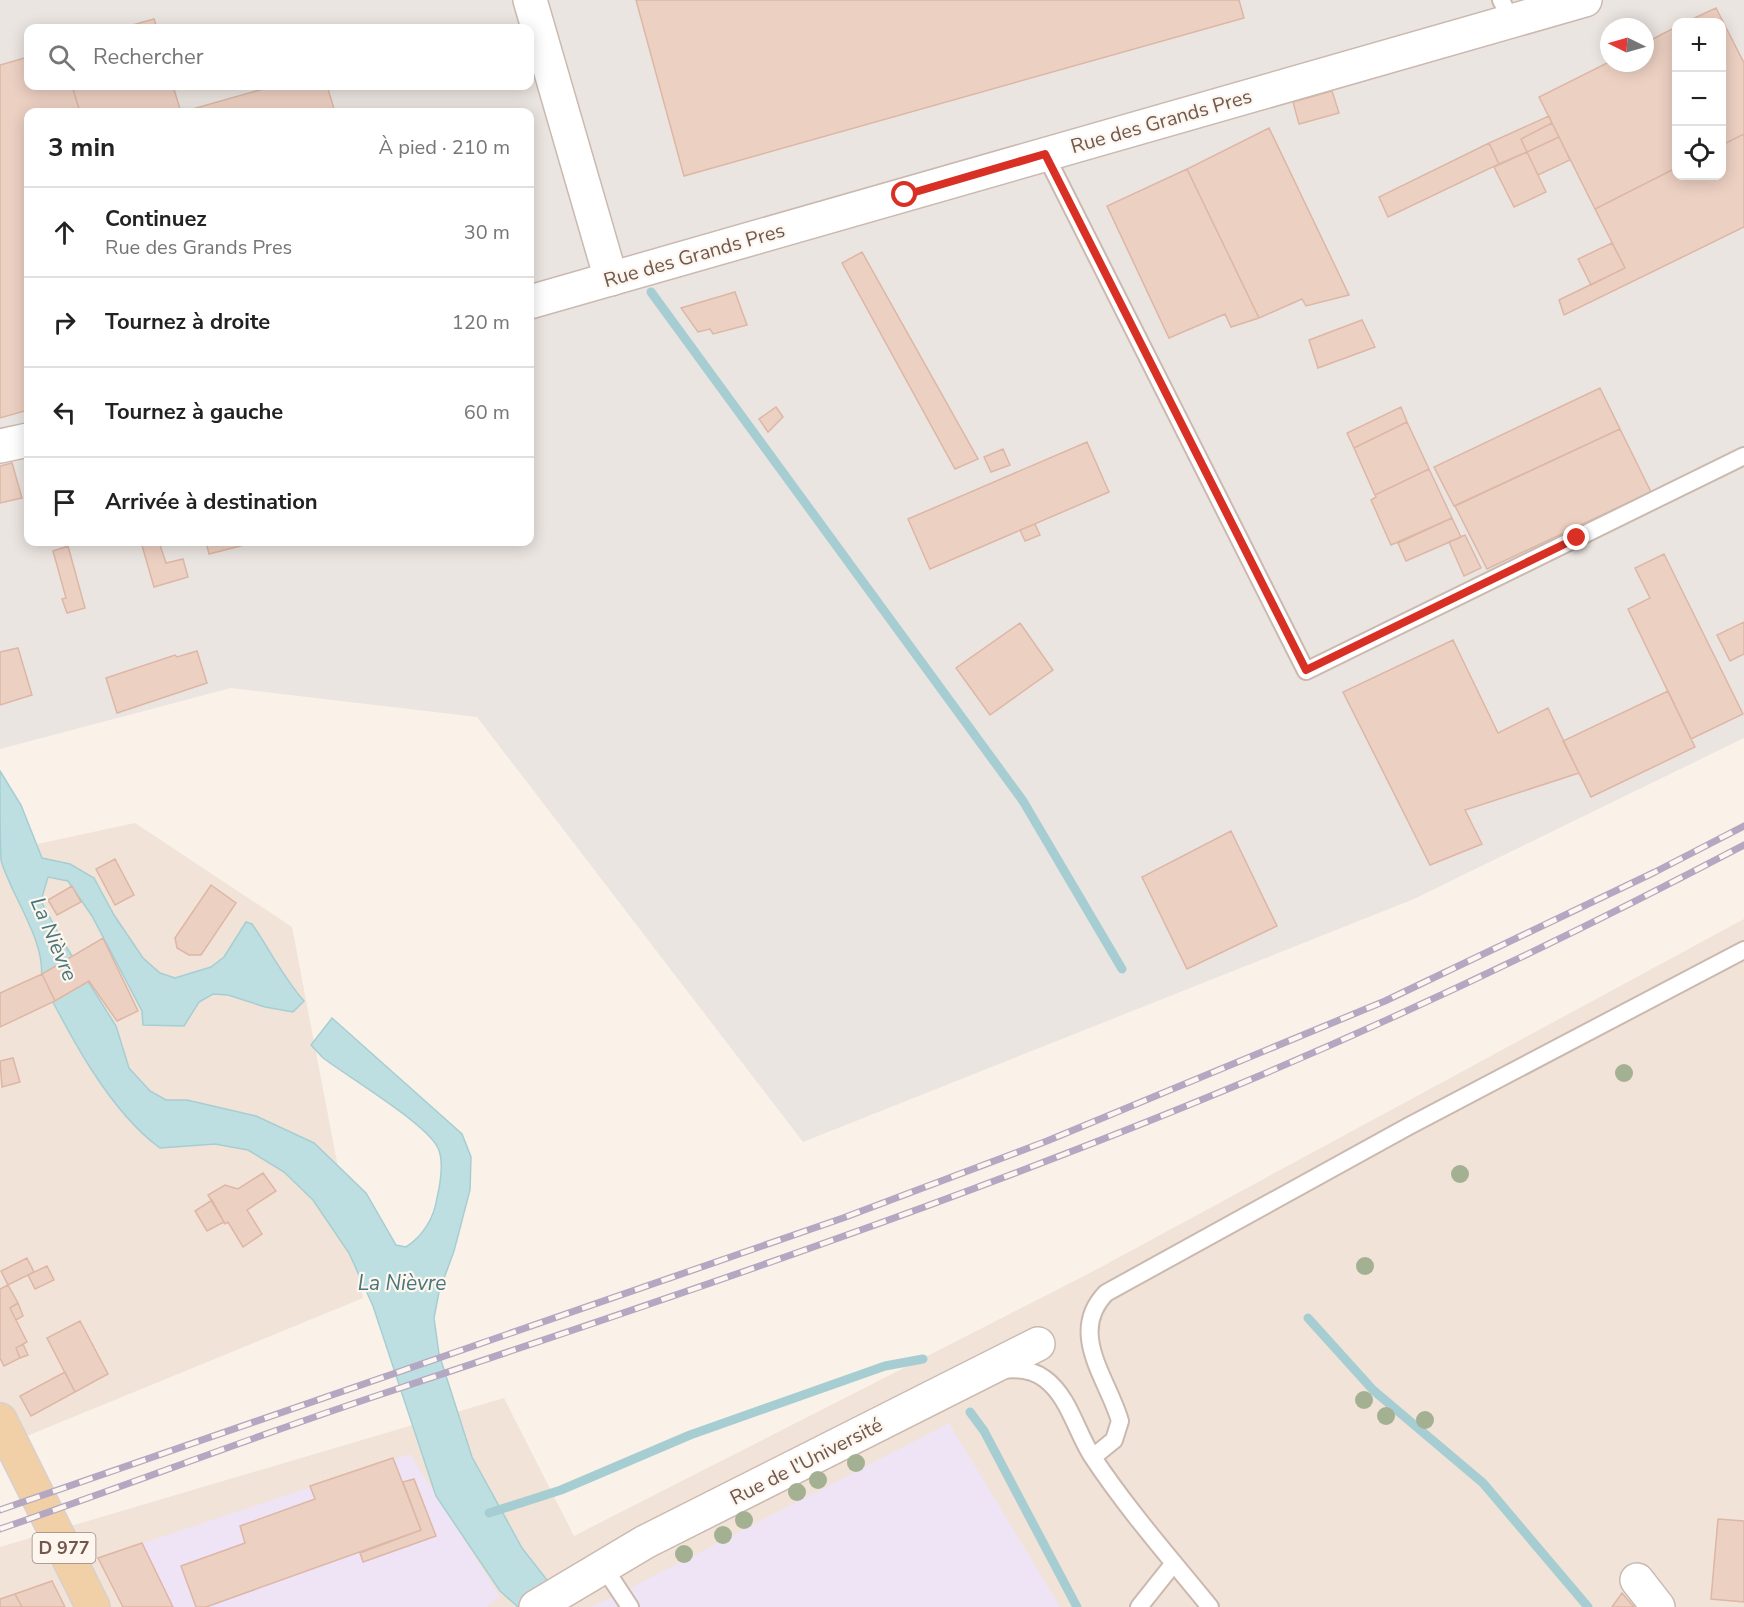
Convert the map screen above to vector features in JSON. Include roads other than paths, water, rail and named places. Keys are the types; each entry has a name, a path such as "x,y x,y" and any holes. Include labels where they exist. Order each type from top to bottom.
{"main road":[{"name":"D 977","path":"0,1420 93,1607"}],"street":[{"path":"530,0 611,279"},
{"name":"Rue des Grands Pres","path":"534,301 1045,154 1506,10 1585,0"},
{"path":"0,446 24,441"},
{"name":"Rue de l'Université","path":"536,1607 645,1542 1038,1344"},
{"path":"1637,1580 1658,1607"}],"lane":[{"path":"1045,154 1306,670 1744,456"},
{"path":"1093,1457 1114,1440 1120,1421 1092,1354 1089,1338 1090,1319 1094,1305 1106,1293 1409,1126 1744,950"},
{"path":"980,1372 1018,1368 1046,1379 1065,1401 1076,1430 1093,1457 1210,1607"},
{"path":"1139,1607 1174,1563"},
{"path":"589,1574 630,1607"}],"water":[{"name":"La Nièvre","path":"0,771 21,805 42,858 70,864 94,878 114,915 143,958 160,973 175,978 211,967 224,957 246,922 252,924 304,1001 293,1012 265,1007 228,995 213,994 199,1002 184,1026 143,1025 142,1011 92,916 68,881 48,877 41,901 62,940 116,1026 129,1068 150,1091 166,1100 187,1100 256,1116 314,1143 366,1193 396,1245 406,1247 427,1226 436,1205 441,1173 438,1148 419,1126 323,1058 311,1045 332,1018 462,1134 471,1157 470,1190 454,1251 439,1292 434,1318 439,1354 472,1457 522,1548 568,1607 518,1607 500,1591 436,1496 373,1306 349,1253 313,1200 284,1172 248,1150 215,1144 160,1148 141,1132 107,1093 64,1023 41,979 39,950 1,860"}],"waterway":[{"path":"651,292 1023,801 1122,969"},
{"path":"1308,1318 1373,1390 1483,1483 1588,1607"},
{"path":"489,1513 561,1490 690,1435 885,1366 923,1359"},
{"path":"970,1412 984,1431 1077,1607"}],"railway":[{"path":"0,1510 843,1218 1047,1141 1385,1001 1655,872 1744,826"},
{"path":"0,1529 293,1424 828,1242 1045,1162 1259,1076 1443,994 1565,936 1744,845"}]}
